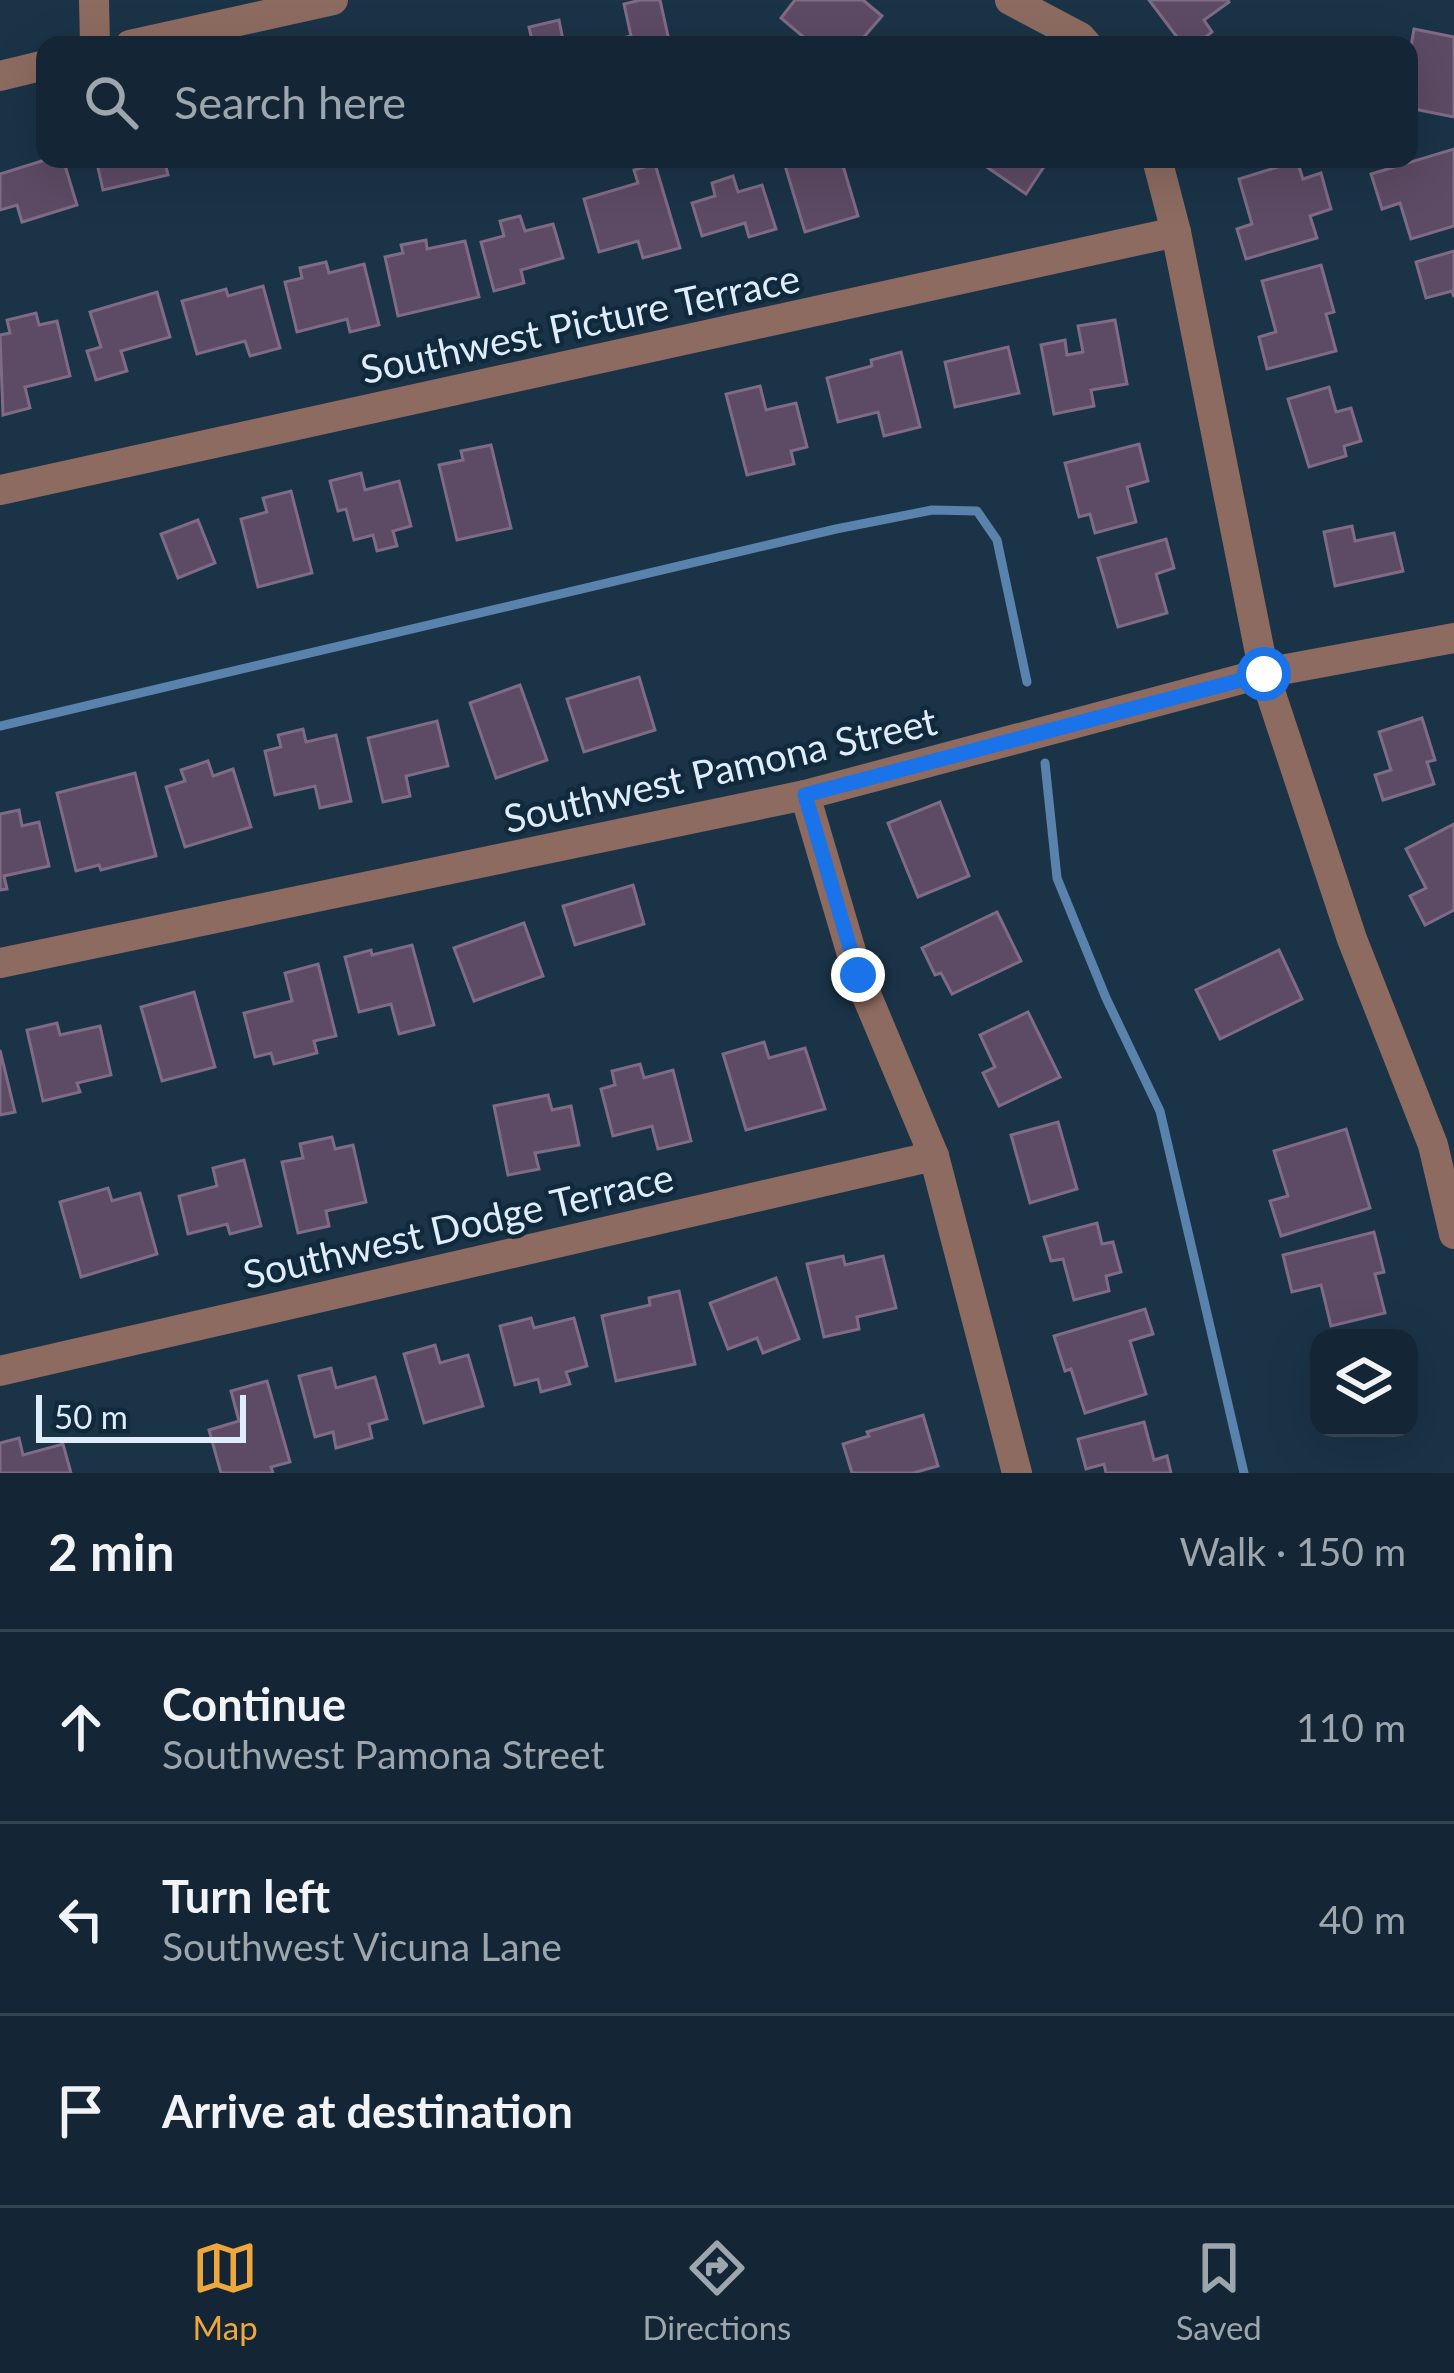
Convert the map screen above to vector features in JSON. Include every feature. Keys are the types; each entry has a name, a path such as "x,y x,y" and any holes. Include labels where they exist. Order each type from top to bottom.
{"street":[{"path":"94,0 95,36"},
{"path":"171,36 333,0"},
{"path":"1010,0 1078,36"},
{"path":"0,76 36,67"},
{"path":"1159,168 1264,674 1352,939 1433,1145 1454,1234"},
{"name":"Southwest Picture Terrace","path":"0,490 1176,232"},
{"name":"Southwest Pamona Street","path":"0,963 805,795 1264,674 1454,638"},
{"path":"805,795 858,975 934,1156 1017,1473"},
{"name":"Southwest Dodge Terrace","path":"0,1371 934,1156"}],"building":[{"path":"660,0 668,36 631,36 624,4"},
{"path":"795,0 863,0 882,16 865,36 802,36 781,18"},
{"path":"1149,0 1228,0 1204,20 1212,32 1207,36 1176,36"},
{"path":"559,20 562,36 531,36 529,27"},
{"path":"1414,29 1454,37 1454,117 1418,110 1418,36 1413,36"},
{"path":"1454,149 1454,226 1411,239 1400,203 1382,209 1371,174 1418,168 1418,160"},
{"path":"36,163 36,168 66,168 77,205 22,222 17,205 0,210 0,174"},
{"path":"98,168 166,168 168,175 103,190"},
{"path":"656,168 680,248 643,258 638,241 599,252 584,199 638,183 634,170"},
{"path":"786,168 844,168 858,216 805,232"},
{"path":"988,168 1043,168 1026,194"},
{"path":"1274,168 1299,168 1303,179 1321,173 1331,209 1310,216 1317,238 1246,259 1237,229 1252,224 1239,179"},
{"path":"733,176 738,192 762,185 776,229 749,237 745,223 702,236 692,203 715,196 712,183"},
{"path":"520,216 525,231 553,224 563,258 521,270 524,283 494,291 481,242 504,236 500,221"},
{"path":"426,240 427,249 465,241 479,297 398,316 385,257 403,253 401,245"},
{"path":"1454,251 1454,297 1452,291 1426,298 1416,262"},
{"path":"326,262 329,273 364,264 379,325 350,332 347,319 297,332 285,282 302,278 300,268"},
{"path":"1321,265 1334,312 1326,314 1336,351 1267,369 1259,337 1276,332 1262,281"},
{"path":"263,286 280,348 250,356 245,341 197,354 182,301 226,289 228,296"},
{"path":"157,292 170,337 121,351 127,371 96,380 87,351 101,347 90,312"},
{"path":"36,313 39,325 57,321 70,376 25,387 30,408 3,415 0,335 10,333 7,320"},
{"path":"1115,320 1127,384 1091,390 1094,406 1054,414 1041,345 1065,340 1067,355 1083,352 1078,326"},
{"path":"1008,347 1019,393 955,407 945,362"},
{"path":"901,352 920,427 884,436 878,412 838,422 827,378"},
{"path":"760,386 766,410 796,403 807,447 791,451 794,464 747,475 726,394"},
{"path":"1329,387 1336,412 1351,408 1361,441 1344,446 1346,456 1309,467 1288,399"},
{"path":"1139,444 1148,481 1127,487 1136,522 1095,533 1090,514 1079,517 1065,463"},
{"path":"491,445 511,528 457,540 439,465 463,460 461,451"},
{"path":"361,473 365,490 399,481 411,526 393,531 397,546 377,551 373,535 354,540 346,509 338,511 330,481"},
{"path":"291,491 312,573 258,587 241,519 267,512 263,498"},
{"path":"198,520 215,563 178,578 161,534"},
{"path":"1352,526 1355,541 1394,533 1403,571 1335,586 1324,532"},
{"path":"1166,539 1174,568 1156,574 1167,613 1118,627 1098,558"},
{"path":"639,677 655,730 584,752 567,699"},
{"path":"520,685 547,760 496,778 470,703"},
{"path":"1422,718 1435,760 1427,762 1434,784 1383,800 1375,775 1391,770 1379,732"},
{"path":"437,721 448,766 406,776 410,796 383,802 368,738"},
{"path":"303,729 306,742 336,735 351,801 320,808 315,786 275,795 265,751 281,747 278,735"},
{"path":"208,761 213,776 233,769 251,827 185,847 166,787 185,781 181,770"},
{"path":"135,773 156,856 101,870 99,865 76,871 57,793"},
{"path":"940,802 969,876 918,897 888,823"},
{"path":"19,810 22,826 39,822 49,866 4,876 7,889 0,890 0,814"},
{"path":"1454,824 1454,910 1425,925 1410,896 1426,888 1406,849"},
{"path":"633,885 644,924 575,945 563,906"},
{"path":"997,912 1021,961 952,994 941,973 935,975 922,948"},
{"path":"524,923 543,976 474,1001 454,948"},
{"path":"412,945 434,1025 399,1034 391,1004 359,1012 345,957"},
{"path":"1279,950 1302,999 1220,1039 1196,990"},
{"path":"318,964 336,1036 314,1041 317,1053 274,1064 271,1053 255,1057 244,1013 292,1001 285,973"},
{"path":"194,992 215,1067 162,1081 141,1007"},
{"path":"1028,1012 1060,1077 999,1106 983,1073 995,1067 980,1035"},
{"path":"57,1023 60,1035 100,1026 111,1075 77,1083 80,1092 43,1101 27,1030"},
{"path":"764,1042 769,1058 805,1048 825,1109 746,1130 723,1054"},
{"path":"0,1050 15,1112 0,1115"},
{"path":"640,1064 644,1078 673,1070 691,1141 658,1149 652,1126 613,1136 601,1089 615,1085 612,1071"},
{"path":"548,1095 552,1110 571,1106 579,1145 535,1153 539,1169 508,1175 494,1106"},
{"path":"1058,1122 1077,1189 1030,1203 1011,1135"},
{"path":"1346,1129 1370,1208 1281,1236 1270,1201 1288,1196 1274,1151"},
{"path":"332,1137 335,1149 353,1145 366,1202 326,1211 329,1226 298,1233 282,1162 303,1158 300,1144"},
{"path":"244,1160 261,1226 230,1234 227,1224 188,1234 179,1196 217,1186 213,1168"},
{"path":"108,1188 112,1201 140,1193 157,1254 81,1277 60,1202"},
{"path":"1097,1223 1102,1244 1113,1242 1121,1272 1106,1276 1109,1291 1074,1300 1063,1259 1051,1261 1044,1237"},
{"path":"1374,1232 1384,1272 1375,1274 1385,1313 1331,1326 1321,1285 1292,1292 1283,1255"},
{"path":"843,1256 845,1265 883,1256 896,1308 857,1317 859,1329 824,1337 807,1264"},
{"path":"776,1278 799,1339 763,1353 757,1338 728,1349 710,1303"},
{"path":"679,1291 695,1364 616,1381 602,1316 650,1305 649,1298"},
{"path":"1145,1309 1153,1334 1130,1341 1146,1394 1085,1413 1054,1336"},
{"path":"531,1318 534,1328 574,1318 587,1366 566,1372 570,1384 541,1392 538,1379 515,1385 500,1326"},
{"path":"435,1345 440,1363 468,1355 483,1406 424,1423 404,1354"},
{"path":"331,1368 336,1388 375,1377 387,1419 369,1424 372,1438 336,1448 333,1432 315,1437 299,1376"},
{"path":"267,1381 290,1462 271,1467 273,1473 221,1473 209,1430 239,1421 231,1391"},
{"path":"923,1415 938,1466 913,1473 852,1473 843,1444"},
{"path":"1144,1422 1154,1460 1167,1456 1171,1473 1106,1473 1104,1464 1086,1469 1078,1439"},
{"path":"19,1438 23,1455 63,1444 71,1473 0,1473 0,1443"}],"waterway":[{"path":"0,726 932,510 977,511 997,540 1027,682"},
{"path":"1045,763 1057,878 1106,998 1160,1111 1244,1473"}],"route":[{"path":"858,975 805,795 1264,674"}]}
